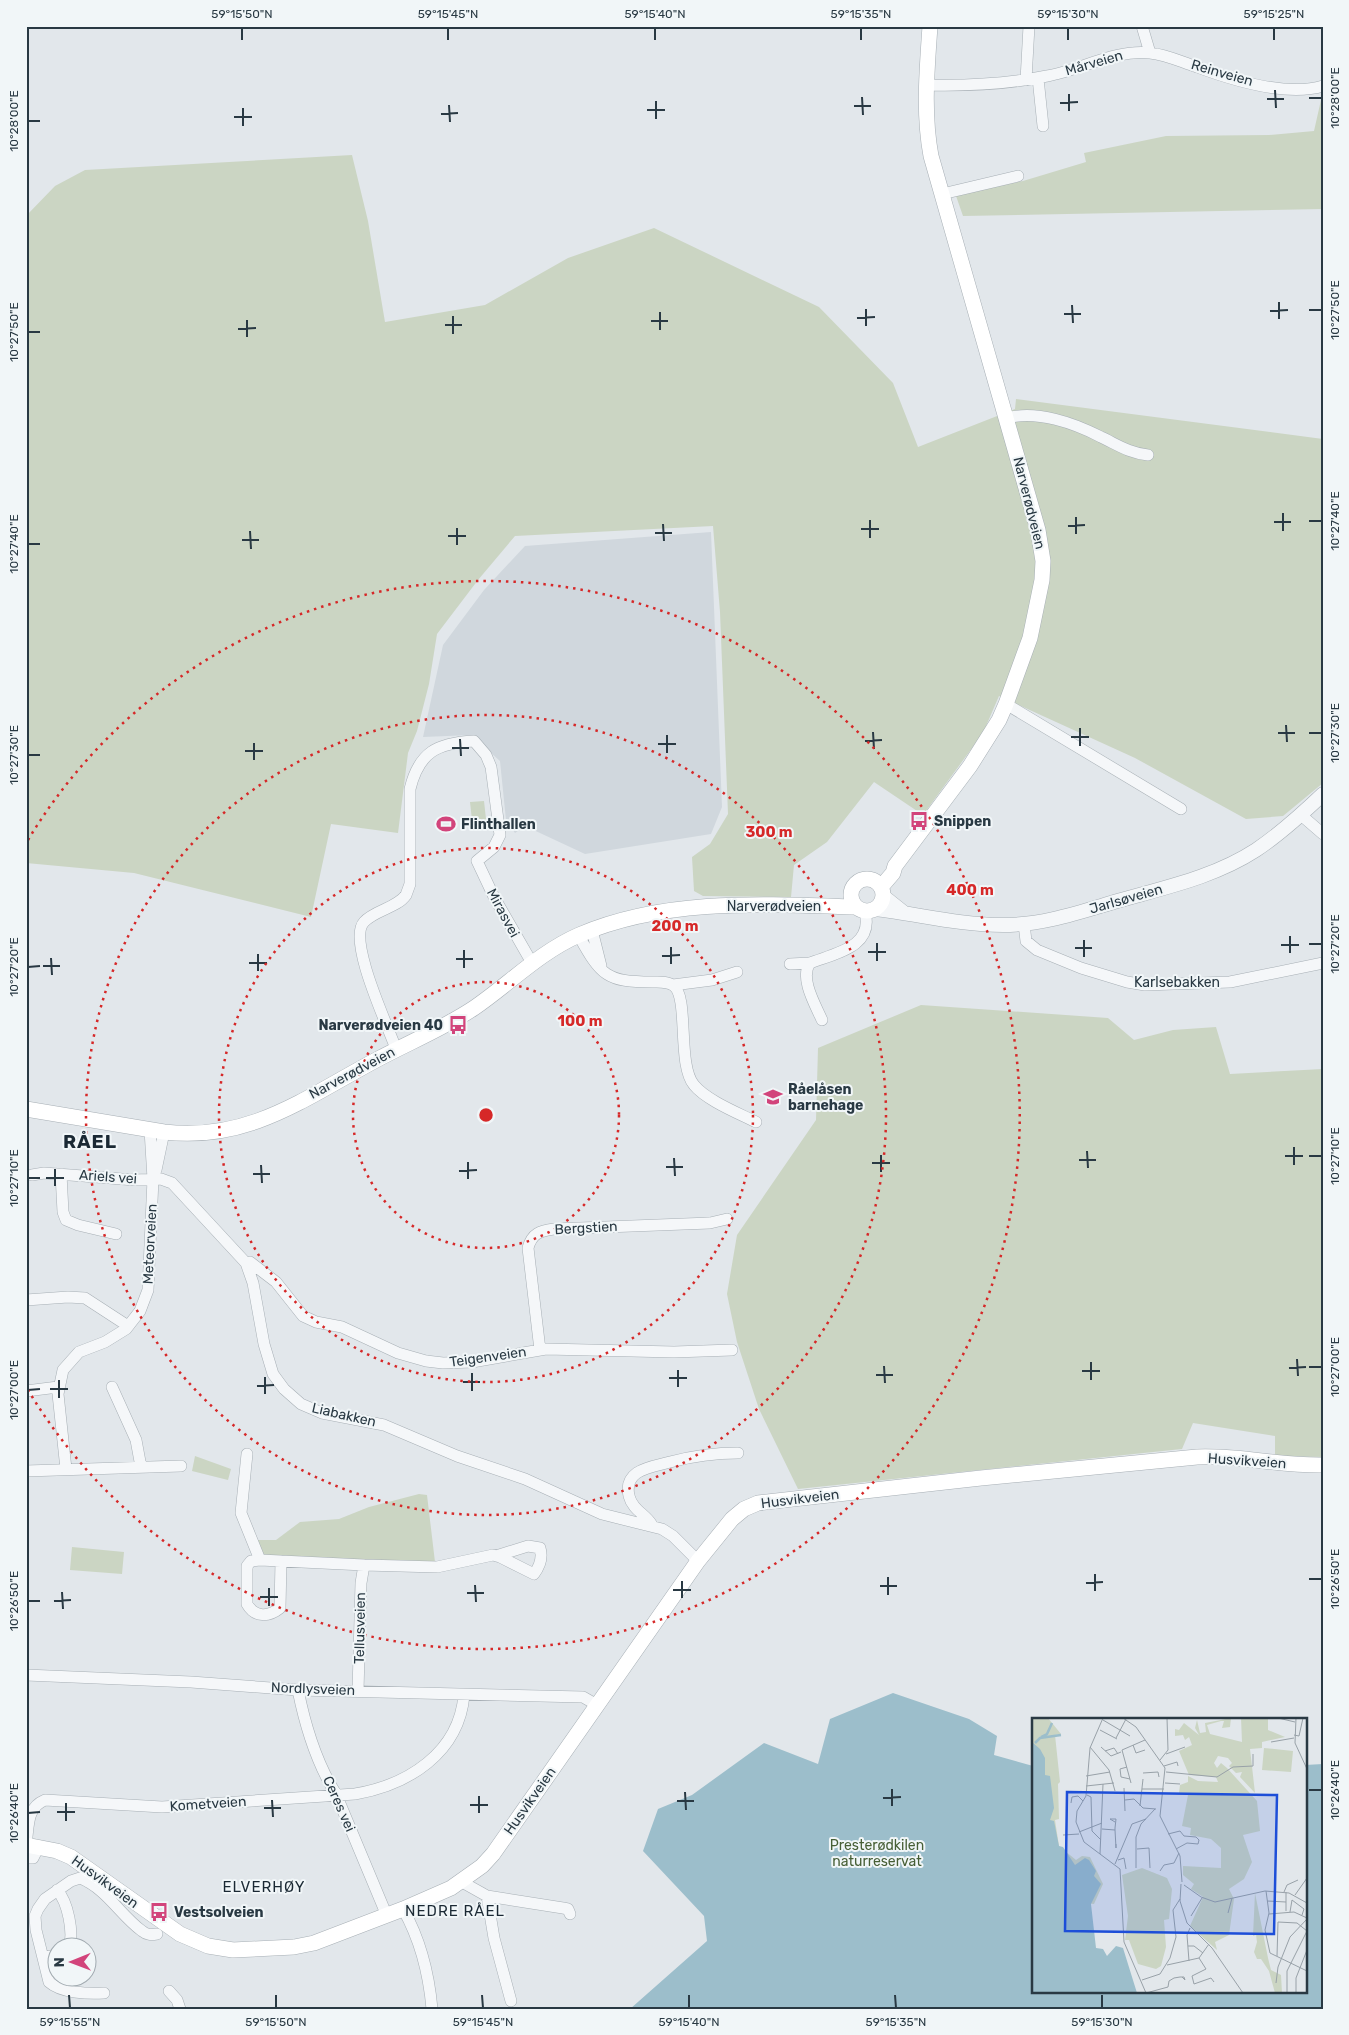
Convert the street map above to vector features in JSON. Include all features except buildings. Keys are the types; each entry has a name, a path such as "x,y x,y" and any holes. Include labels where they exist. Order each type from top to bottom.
{"main road":[{"name":"Narverødveien","path":"865,909 878,887 893,874 895,866 970,766 999,720 1020,668 1036,616 1042,580 1043,561 1038,530 942,194 926,131 926,85 930,26"},
{"name":"Narverødveien","path":"830,906 851,892 860,880 878,887"},
{"name":"Narverødveien","path":"851,892 850,897 865,909"},
{"name":"Narverødveien","path":"26,1109 157,1131 209,1134 244,1126 287,1109 464,1015 532,963 586,933 621,921 690,909 728,905 830,906 865,909"},
{"name":"Husvikveien","path":"31,1845 71,1857 180,1934 219,1948 245,1950 294,1947 335,1936 387,1916 462,1882 482,1866 493,1854 698,1561 732,1519 744,1509 758,1504 982,1478 1197,1457 1220,1456 1278,1463 1323,1465"}],"street":[{"path":"1026,80 1029,26"},
{"path":"1142,26 1150,53"},
{"name":"Mårveien","path":"926,85 984,84 1026,80 1079,69 1128,53 1150,53"},
{"name":"Reinveien","path":"1150,53 1168,56 1230,77 1283,89 1310,90 1323,86"},
{"path":"1038,78 1043,126"},
{"path":"942,194 1018,176"},
{"path":"1007,418 1024,415 1041,417 1089,431 1123,450 1148,455"},
{"path":"1006,704 1182,809"},
{"name":"Mirasvei","path":"396,1050 363,962 358,934 362,924 368,918 406,895 410,884 410,789 414,774 418,766 431,752 447,743 474,741 486,755 491,767 500,835 494,847 477,861 494,897 532,963"},
{"name":"Jarlsøveien","path":"865,909 904,912 922,918 957,923 1024,924 1063,917 1201,877 1256,850 1301,815 1323,794"},
{"path":"1301,815 1323,834"},
{"name":"Jarlsøveien","path":"878,887 904,912"},
{"name":"Narverødveien","path":"790,964 810,963 850,946 863,938 868,923 865,909"},
{"name":"Karlsebakken","path":"1024,924 1026,941 1037,950 1105,976 1145,985 1230,982 1323,963"},
{"path":"586,933 602,970 610,977 621,981 673,985 712,980 737,972"},
{"path":"810,963 806,967 807,980 822,1020"},
{"path":"673,985 681,997 682,1032 688,1072 692,1082 702,1092 756,1122"},
{"path":"153,1179 157,1131"},
{"path":"61,1174 63,1212 66,1220 78,1225 116,1234"},
{"name":"Ariels vei","path":"32,1175 61,1174 135,1180 153,1179"},
{"name":"Liabakken","path":"153,1179 165,1180 177,1186 246,1263 253,1283 264,1344 273,1374 284,1389 301,1404 322,1413 384,1424 457,1456 525,1479 602,1514 652,1526 674,1536 698,1561"},
{"name":"Meteorveien","path":"66,1469 58,1387 63,1370 74,1357 117,1336 140,1311 148,1290 153,1179"},
{"name":"Bergstien","path":"540,1350 528,1248 532,1237 536,1234 554,1229 710,1223 726,1219"},
{"name":"Teigenveien","path":"246,1263 250,1262 276,1282 303,1316 316,1322 338,1326 398,1353 426,1362 463,1363 563,1348 674,1352 732,1350"},
{"path":"26,1300 68,1296 85,1298 128,1326"},
{"path":"26,1391 58,1387"},
{"path":"112,1387 136,1440 141,1467"},
{"path":"247,1454 241,1513 260,1560"},
{"name":"Liabakken","path":"652,1526 636,1510 631,1502 629,1487 634,1474 646,1467 701,1454 738,1454"},
{"path":"26,1471 181,1466"},
{"path":"281,1561 281,1606 278,1610 266,1615 256,1614 247,1604 247,1566 251,1561 260,1560 437,1567 496,1556"},
{"name":"Tellusveien","path":"358,1691 361,1583 364,1565"},
{"name":"Nordlysveien","path":"26,1675 191,1682 298,1690 583,1697 598,1705"},
{"name":"Ceres vei","path":"298,1690 302,1712 327,1780 336,1794 387,1916"},
{"name":"Kometveien","path":"31,1845 31,1811 36,1804 45,1800 162,1807 355,1794 377,1789 405,1779 426,1765 448,1741 456,1729 463,1709 464,1695"},
{"path":"26,1858 33,1858 31,1845"},
{"path":"104,1992 86,1992 54,1986 47,1976 44,1957 36,1930 35,1916 40,1904 57,1890 71,1881 80,1878 114,1902 141,1931 152,1935 157,1934"},
{"path":"462,1882 487,1896 568,1909 570,1914"},
{"path":"57,1890 62,1897 70,1928 70,1938"},
{"path":"487,1896 492,1929 511,2002"},
{"path":"403,1909 410,1921 422,1957 432,2009"},
{"path":"44,1957 48,1956"},
{"path":"169,1991 177,2000 180,2009"}],"shaded area":[{"path":"711,532 722,807 711,834 585,854 525,826 515,833 506,820 500,761 471,735 423,737 443,645 484,590 525,546"}],"green space":[{"path":"1323,91 1323,209 963,216 955,193 1023,181 1086,162 1084,153 1166,136 1269,135 1314,131"},
{"path":"352,155 368,221 385,322 485,305 568,258 654,228 819,307 893,383 918,447 1015,409 1016,399 1323,439 1323,783 1283,816 1246,819 1135,758 999,696 983,733 923,815 874,782 827,842 794,865 791,897 703,896 694,891 692,857 710,844 728,814 720,612 713,526 515,536 478,580 437,634 429,684 417,731 408,753 398,833 331,824 311,917 134,873 26,863 26,216 55,186 85,170"},
{"path":"484,801 487,828 473,829 470,802"},
{"path":"921,1005 1108,1018 1134,1040 1173,1030 1216,1027 1230,1074 1323,1069 1323,1457 1275,1456 1275,1436 1193,1423 1182,1449 798,1489 759,1409 737,1342 727,1294 737,1235 816,1120 818,1048"},
{"path":"195,1456 231,1469 228,1480 192,1471"},
{"path":"419,1494 427,1495 435,1562 264,1558 256,1540 276,1540 300,1522 339,1519 369,1507"},
{"path":"72,1547 124,1552 122,1574 70,1570"}],"water":[{"name":"Presterødkilen naturreservat","path":"893,1693 969,1719 997,1736 994,1755 1032,1766 1032,1992 1306,1992 1306,1765 1323,1764 1323,2009 630,2009 707,1941 704,1916 643,1851 658,1809 692,1795 764,1743 818,1764 830,1719"}],"place":[{"name":"Snippen","path":"919,821"},
{"name":"Flinthallen","path":"446,824"},
{"name":"Narverødveien 40","path":"458,1025"},
{"name":"Råelåsen barnehage","path":"773,1097"},
{"name":"Vestsolveien","path":"159,1912"}],"district":[{"name":"RÅEL","path":"90,1141"},
{"name":"ELVERHØY","path":"264,1887"},
{"name":"NEDRE RÅEL","path":"455,1911"}]}
